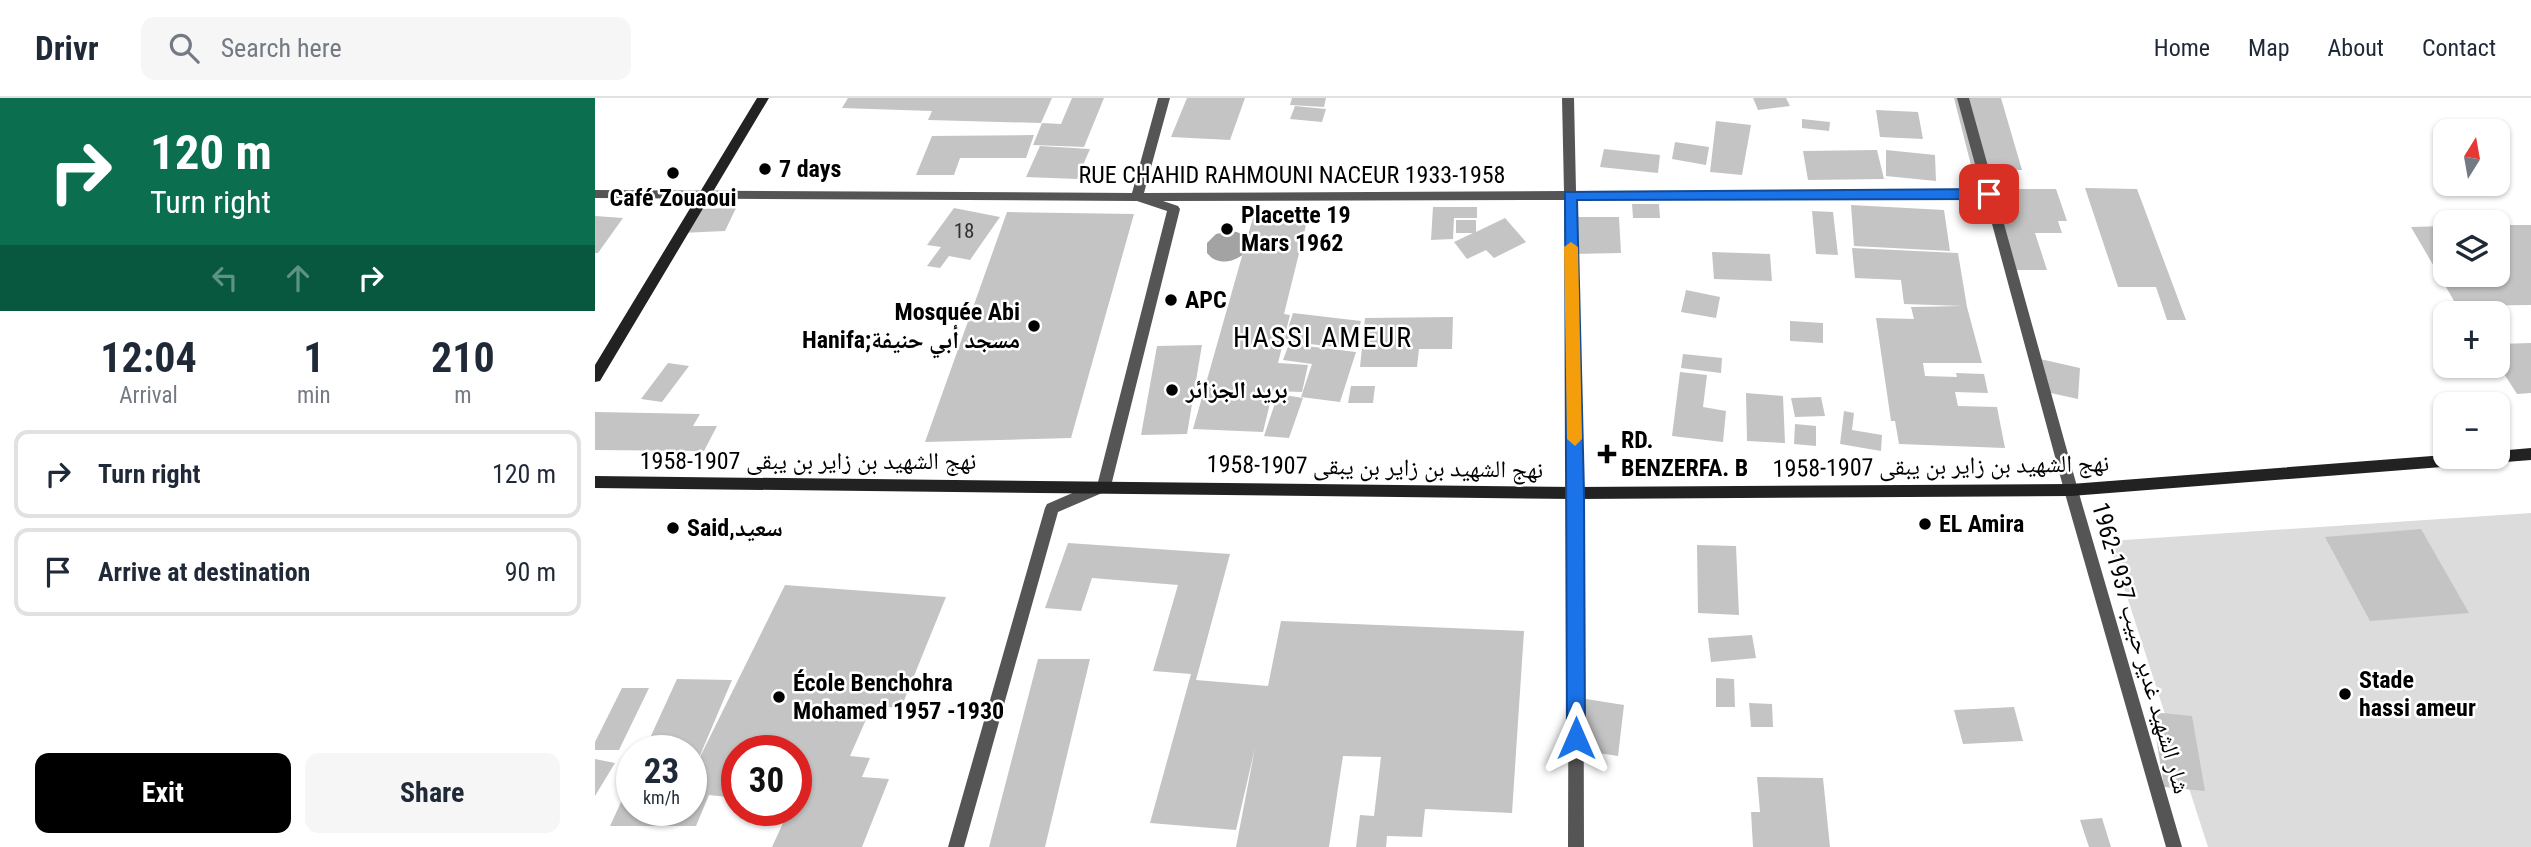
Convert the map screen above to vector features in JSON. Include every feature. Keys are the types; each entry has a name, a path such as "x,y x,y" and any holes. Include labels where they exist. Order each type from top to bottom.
{"main road":[{"path":"595,377 763,98"},
{"name":"نهج الشهيد بن زاير بن يبقى 1907-1958","path":"595,482 1576,493 2071,491 2531,454"}],"street":[{"path":"956,847 1052,508 1104,486 1174,209 1136,197 1164,98"},
{"path":"1568,98 1576,493 1576,847"},
{"name":"شار الشهيد غدير حبيب 1937-1962","path":"1963,98 2071,491 2174,847"},
{"name":"RUE CHAHID RAHMOUNI NACEUR 1933-1958","path":"595,194 1136,197 1989,194"}],"shaded area":[{"path":"1230,231 1244,237 1247,243 1246,252 1226,262 1211,257 1207,253 1207,243 1216,234"},
{"name":"Stade hassi ameur","path":"2531,513 2531,847 2208,847 2109,541"}],"building":[{"path":"848,98 1052,98 1041,123 928,120 932,111 842,108"},
{"path":"1072,98 1104,98 1084,147 1033,145 1042,123 1061,124"},
{"path":"1187,98 1245,98 1230,140 1171,137"},
{"path":"1292,98 1326,98 1324,107 1290,105"},
{"path":"1753,98 1786,98 1790,106 1758,110"},
{"path":"1954,98 2001,98 2022,170 1972,169"},
{"path":"1295,106 1326,109 1322,122 1290,119"},
{"path":"1876,110 1918,112 1923,139 1880,137"},
{"path":"1802,119 1830,122 1829,131 1802,128"},
{"path":"1716,121 1751,125 1742,175 1710,172"},
{"path":"1034,135 1026,158 960,158 954,175 916,175 932,136"},
{"path":"1675,142 1709,147 1706,165 1672,159"},
{"path":"1040,146 1090,149 1077,179 1026,177"},
{"path":"1604,149 1660,155 1658,173 1600,167"},
{"path":"1877,150 1884,179 1808,180 1803,151"},
{"path":"1886,150 1935,155 1936,181 1886,176"},
{"path":"2085,188 2137,189 2186,320 2167,320 2156,287 2118,287"},
{"path":"1985,189 2056,189 2067,221 2058,221 2062,233 2035,233 2047,270 2008,270"},
{"path":"1632,204 1659,204 1660,218 1633,218"},
{"path":"1851,205 1944,210 1950,251 1854,246"},
{"path":"1433,207 1477,207 1477,218 1454,218 1453,239 1431,240"},
{"path":"736,208 725,231 681,233 693,209"},
{"path":"954,208 1000,217 970,260 949,256 940,268 927,266 941,247 927,245"},
{"path":"1812,211 1833,212 1838,255 1816,254"},
{"name":"Mosquée Abi Hanifa;مسجد أبي حنيفة","path":"1007,212 1134,214 1071,438 925,442"},
{"path":"1254,214 1308,217 1284,314 1290,315 1278,363 1308,365 1302,392 1273,391 1263,432 1193,429"},
{"path":"595,216 623,218 598,253 595,253"},
{"path":"1571,217 1619,217 1621,253 1573,254"},
{"path":"1505,218 1526,242 1494,258 1486,250 1467,259 1454,242 1473,233 1456,233 1456,220 1476,220 1476,232"},
{"path":"2510,225 2531,225 2531,305 2510,305 2510,301 2454,301 2446,287 2510,287"},
{"path":"2433,226 2433,265 2411,227"},
{"path":"1852,248 1958,253 1967,307 1982,363 1923,363 1925,376 1984,374 1988,393 1955,392 1958,406 1997,407 2005,448 1899,444 1895,421 1891,421 1876,318 1914,319 1911,307 1963,306 1904,304 1901,280 1855,278"},
{"path":"1712,252 1770,254 1772,281 1714,279"},
{"path":"1686,290 1720,297 1716,318 1681,312"},
{"path":"1293,313 1361,321 1353,349 1284,341"},
{"path":"1453,317 1452,349 1419,349 1417,367 1360,367 1365,318"},
{"path":"1790,321 1823,323 1823,343 1790,341"},
{"path":"2531,343 2531,393 2517,394 2507,378 2510,378 2510,344"},
{"path":"1289,344 1356,352 1340,402 1301,397 1312,364 1283,360"},
{"name":"بريد الجزائر","path":"1202,345 1187,434 1141,435 1157,346"},
{"path":"1683,354 1722,358 1721,373 1681,368"},
{"path":"2040,359 2080,368 2078,399 2037,390"},
{"path":"668,363 689,366 662,402 641,399"},
{"path":"1680,372 1707,375 1703,407 1726,411 1723,442 1672,436"},
{"path":"1351,386 1375,386 1373,403 1348,403"},
{"path":"1746,393 1783,396 1785,443 1747,441"},
{"path":"1278,394 1303,398 1289,438 1264,436"},
{"path":"1821,397 1825,416 1795,417 1791,398"},
{"path":"1844,411 1854,413 1852,430 1882,435 1881,451 1840,444"},
{"path":"595,412 700,414 693,426 717,426 704,451 595,450"},
{"path":"1795,424 1816,426 1816,446 1794,444"},
{"path":"2421,529 2469,613 2370,621 2325,537"},
{"path":"1068,543 1230,554 1196,680 1268,686 1281,621 1524,631 1512,813 1425,809 1422,837 1387,836 1386,847 1356,847 1360,815 1374,816 1381,757 1343,756 1329,847 1236,847 1255,748 1236,830 1150,823 1191,674 1153,671 1178,585 1092,578 1081,611 1045,608"},
{"path":"1697,545 1736,546 1739,615 1698,613"},
{"path":"785,585 946,597 901,708 872,706 850,756 870,758 862,777 889,779 862,847 772,847 782,826 812,826 812,735 721,735 721,796 709,795 707,800 707,743"},
{"path":"1752,635 1756,658 1711,662 1708,638"},
{"path":"1038,659 1090,659 1045,847 989,847"},
{"path":"1716,678 1734,679 1735,707 1716,707"},
{"path":"677,679 732,680 707,739 707,735 651,735"},
{"path":"622,688 649,688 626,735 616,735 616,750 595,750 595,742"},
{"path":"1586,699 1624,705 1618,756 1578,750"},
{"path":"1749,703 1772,704 1773,727 1751,727"},
{"path":"2014,707 2023,741 1963,744 1954,710"},
{"path":"2152,712 2192,716 2205,791 2164,787"},
{"path":"595,759 615,763 595,796"},
{"path":"1757,777 1823,778 1830,847 1753,847 1751,812 1760,812"},
{"path":"616,813 616,826 610,826"},
{"path":"2102,818 2111,847 2089,847 2080,820"}],"slow traffic":[{"path":"1571,247 1575,439"}],"place":[{"name":"7 days","path":"765,169"},
{"name":"Café Zouaoui","path":"673,173"},
{"name":"Placette 19 Mars 1962","path":"1227,229"},
{"name":"APC","path":"1171,300"},
{"name":"Mosquée Abi Hanifa;مسجد أبي حنيفة","path":"1034,326"},
{"name":"بريد الجزائر","path":"1172,390"},
{"name":"RD. BENZERFA. B","path":"1607,454"},
{"name":"EL Amira","path":"1925,524"},
{"name":"Said,سعيد","path":"673,528"},
{"name":"Stade hassi ameur","path":"2345,694"},
{"name":"École Benchohra Mohamed 1957 -1930","path":"779,697"}],"district":[{"name":"HASSI AMEUR","path":"1323,337"}],"route":[{"path":"1576,738 1576,493 1570,195 1989,194"}]}
